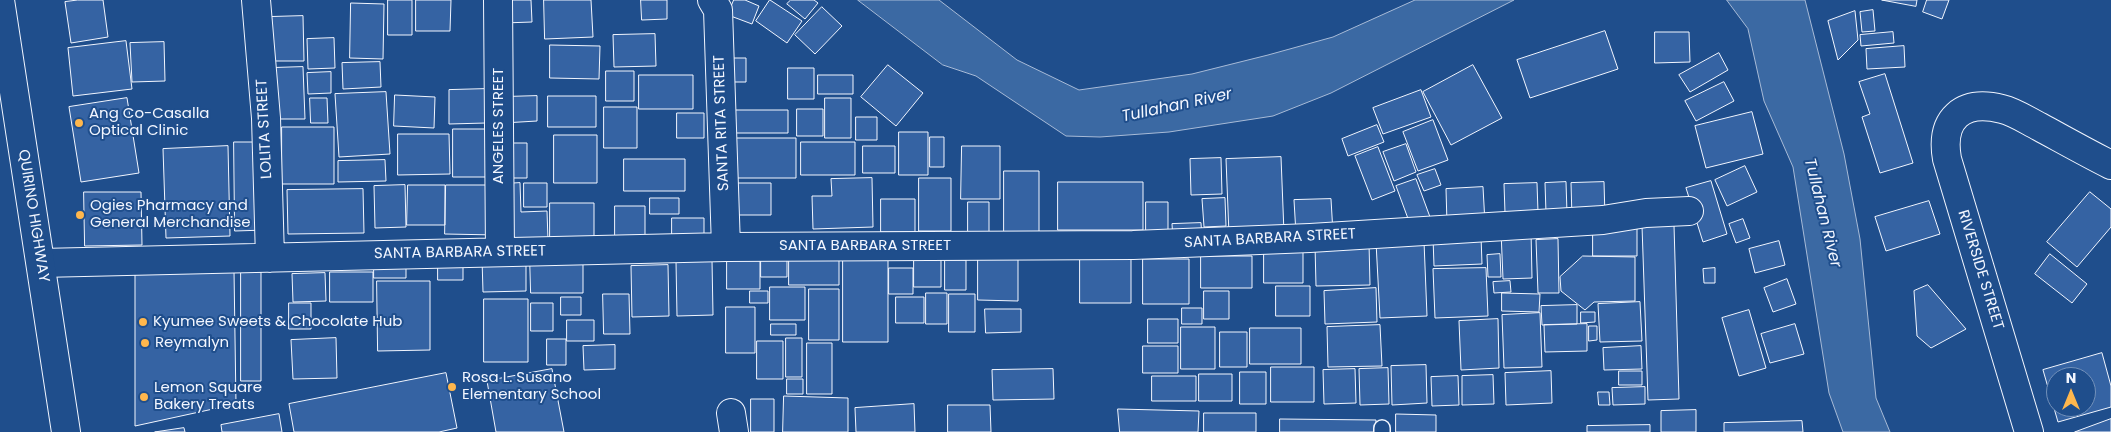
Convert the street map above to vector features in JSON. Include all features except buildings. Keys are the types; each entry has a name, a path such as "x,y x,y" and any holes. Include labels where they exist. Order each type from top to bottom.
{"street":[{"name":"QUIRINO HIGHWAY","path":"0,0 66,432"},
{"name":"LOLITA STREET","path":"256,0 266,118 270,258"},
{"name":"ANGELES STREET","path":"498,0 500,252"},
{"name":"SANTA RITA STREET","path":"712,0 718,10 726,247"},
{"name":"RIVERSIDE STREET","path":"2029,432 1947,159 1944,143 1948,124 1961,111 1980,106 2003,109 2111,165"},
{"name":"SANTA BARBARA STREET","path":"41,263 726,247 1133,245 1290,239 1603,220 1646,213 1688,211"}],"water":[{"name":"Tullahan River","path":"858,0 939,0 1017,60 1079,90 1192,74 1268,55 1333,37 1415,0 1514,0 1331,93 1273,116 1169,132 1100,137 1066,136 976,76 943,65"},
{"name":"Tullahan River","path":"1727,0 1805,0 1844,154 1860,239 1876,398 1890,432 1843,432 1829,393 1793,167 1764,101 1748,29"}],"place":[{"name":"Ang Co-Casalla Optical Clinic","path":"79,123"},
{"name":"Ogies Pharmacy and General Merchandise","path":"80,215"},
{"name":"Kyumee Sweets & Chocolate Hub","path":"143,322"},
{"name":"Reymalyn","path":"145,343"},
{"name":"Rosa L. Susano Elementary School","path":"452,387"},
{"name":"Lemon Square Bakery Treats","path":"144,397"}]}
